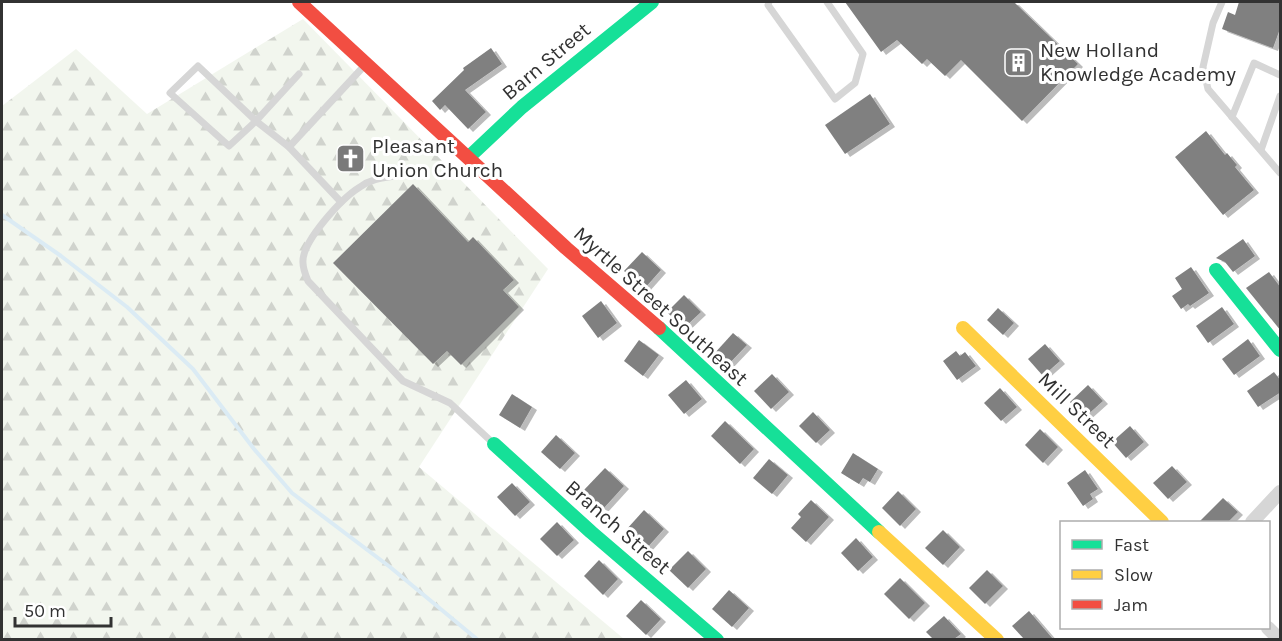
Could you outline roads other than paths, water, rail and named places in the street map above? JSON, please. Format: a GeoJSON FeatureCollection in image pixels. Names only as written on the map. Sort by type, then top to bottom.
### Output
{"type":"FeatureCollection","features":[{"type":"Feature","properties":{"kind":"street","name":"Myrtle Street Southeast"},"geometry":{"type":"LineString","coordinates":[[299,2],[566,248],[637,307],[751,415],[997,639]]}},
{"type":"Feature","properties":{"kind":"street","name":"Barn Street"},"geometry":{"type":"LineString","coordinates":[[469,157],[522,107],[652,2]]}},
{"type":"Feature","properties":{"kind":"street"},"geometry":{"type":"LineString","coordinates":[[1216,270],[1281,350]]}},
{"type":"Feature","properties":{"kind":"street","name":"Mill Street"},"geometry":{"type":"LineString","coordinates":[[963,328],[1161,521]]}},
{"type":"Feature","properties":{"kind":"street","name":"Branch Street"},"geometry":{"type":"LineString","coordinates":[[494,444],[591,532],[717,639]]}},
{"type":"Feature","properties":{"kind":"street"},"geometry":{"type":"LineString","coordinates":[[1253,521],[1281,492]]}},
{"type":"Feature","properties":{"kind":"lane"},"geometry":{"type":"LineString","coordinates":[[769,2],[768,5],[834,99],[855,83],[863,54],[827,2]]}},
{"type":"Feature","properties":{"kind":"lane"},"geometry":{"type":"LineString","coordinates":[[1222,2],[1213,23],[1203,67],[1208,89],[1281,173]]}},
{"type":"Feature","properties":{"kind":"lane"},"geometry":{"type":"LineString","coordinates":[[289,147],[366,63]]}},
{"type":"Feature","properties":{"kind":"lane"},"geometry":{"type":"LineString","coordinates":[[1232,117],[1254,63],[1281,75]]}},
{"type":"Feature","properties":{"kind":"lane"},"geometry":{"type":"LineString","coordinates":[[299,74],[256,121],[229,146],[170,93],[198,66],[256,121],[289,147],[340,202]]}},
{"type":"Feature","properties":{"kind":"lane"},"geometry":{"type":"LineString","coordinates":[[1261,150],[1281,96]]}},
{"type":"Feature","properties":{"kind":"lane"},"geometry":{"type":"LineString","coordinates":[[395,176],[377,178],[340,202],[306,249],[303,262],[308,281],[403,381],[450,404],[494,444]]}},
{"type":"Feature","properties":{"kind":"waterway"},"geometry":{"type":"LineString","coordinates":[[2,215],[61,256],[127,307],[193,369],[254,449],[292,493],[390,567],[478,640]]}},
{"type":"Feature","properties":{"kind":"place","name":"New Holland Knowledge Academy"},"geometry":{"type":"Point","coordinates":[1019,62]}},
{"type":"Feature","properties":{"kind":"place","name":"Pleasant Union Church"},"geometry":{"type":"Point","coordinates":[351,158]}}]}
